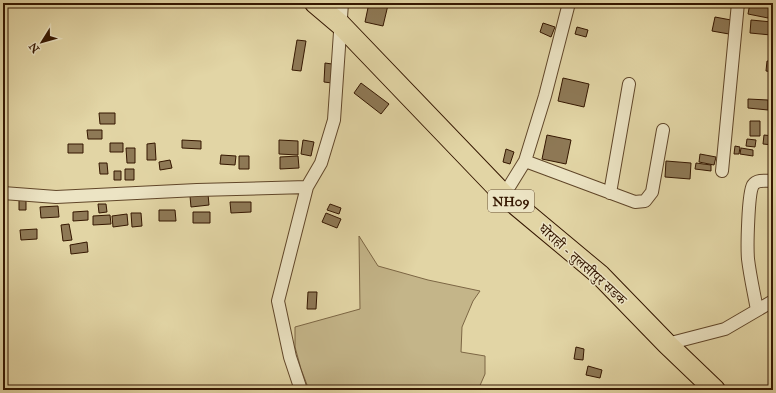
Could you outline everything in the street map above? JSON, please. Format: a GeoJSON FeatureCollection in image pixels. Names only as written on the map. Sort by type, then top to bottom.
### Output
{"type":"FeatureCollection","features":[{"type":"Feature","properties":{"kind":"main road","name":"घोराही - तुलसीपुर सडक"},"geometry":{"type":"LineString","coordinates":[[315,3],[341,25],[504,194],[600,275],[667,344],[715,390]]}},
{"type":"Feature","properties":{"kind":"street"},"geometry":{"type":"LineString","coordinates":[[301,390],[290,357],[278,301],[306,187],[321,164],[334,120],[342,3]]}},
{"type":"Feature","properties":{"kind":"street"},"geometry":{"type":"LineString","coordinates":[[504,194],[525,161],[545,96],[569,3]]}},
{"type":"Feature","properties":{"kind":"street"},"geometry":{"type":"LineString","coordinates":[[722,171],[738,3]]}},
{"type":"Feature","properties":{"kind":"street"},"geometry":{"type":"LineString","coordinates":[[610,193],[629,84]]}},
{"type":"Feature","properties":{"kind":"street"},"geometry":{"type":"LineString","coordinates":[[525,161],[635,202],[645,201],[652,192],[656,177],[663,130]]}},
{"type":"Feature","properties":{"kind":"street"},"geometry":{"type":"LineString","coordinates":[[758,310],[748,258],[750,200],[752,186],[756,182],[773,181]]}},
{"type":"Feature","properties":{"kind":"street"},"geometry":{"type":"LineString","coordinates":[[3,193],[56,197],[197,190],[306,187]]}},
{"type":"Feature","properties":{"kind":"street"},"geometry":{"type":"LineString","coordinates":[[667,344],[725,329],[773,301]]}},
{"type":"Feature","properties":{"kind":"shaded area"},"geometry":{"type":"Polygon","coordinates":[[[359,236],[378,266],[428,280],[480,291],[473,301],[462,327],[461,352],[485,356],[485,374],[478,390],[309,390],[295,347],[295,327],[360,309],[359,236]]]}},
{"type":"Feature","properties":{"kind":"building"},"geometry":{"type":"Polygon","coordinates":[[[369,3],[388,5],[383,26],[365,22],[369,3]]]}},
{"type":"Feature","properties":{"kind":"building"},"geometry":{"type":"Polygon","coordinates":[[[750,3],[771,5],[768,18],[748,14],[750,3]]]}},
{"type":"Feature","properties":{"kind":"building"},"geometry":{"type":"Polygon","coordinates":[[[715,17],[731,20],[729,34],[712,31],[715,17]]]}},
{"type":"Feature","properties":{"kind":"building"},"geometry":{"type":"Polygon","coordinates":[[[751,20],[772,22],[771,35],[750,33],[751,20]]]}},
{"type":"Feature","properties":{"kind":"building"},"geometry":{"type":"Polygon","coordinates":[[[543,23],[555,27],[551,37],[540,32],[543,23]]]}},
{"type":"Feature","properties":{"kind":"building"},"geometry":{"type":"Polygon","coordinates":[[[577,27],[588,30],[586,37],[575,34],[577,27]]]}},
{"type":"Feature","properties":{"kind":"building"},"geometry":{"type":"Polygon","coordinates":[[[297,40],[306,41],[301,71],[292,70],[297,40]]]}},
{"type":"Feature","properties":{"kind":"building"},"geometry":{"type":"Polygon","coordinates":[[[769,41],[773,41],[773,53],[769,53],[769,41]]]}},
{"type":"Feature","properties":{"kind":"building"},"geometry":{"type":"Polygon","coordinates":[[[767,61],[773,61],[773,72],[766,71],[767,61]]]}},
{"type":"Feature","properties":{"kind":"building"},"geometry":{"type":"Polygon","coordinates":[[[325,63],[332,64],[332,83],[324,82],[325,63]]]}},
{"type":"Feature","properties":{"kind":"building"},"geometry":{"type":"Polygon","coordinates":[[[563,78],[589,84],[584,107],[558,101],[563,78]]]}},
{"type":"Feature","properties":{"kind":"building"},"geometry":{"type":"Polygon","coordinates":[[[361,83],[389,104],[381,114],[354,93],[361,83]]]}},
{"type":"Feature","properties":{"kind":"building"},"geometry":{"type":"Polygon","coordinates":[[[748,99],[768,100],[768,110],[748,108],[748,99]]]}},
{"type":"Feature","properties":{"kind":"building"},"geometry":{"type":"Polygon","coordinates":[[[99,113],[115,113],[115,124],[100,124],[99,113]]]}},
{"type":"Feature","properties":{"kind":"building"},"geometry":{"type":"Polygon","coordinates":[[[750,121],[760,121],[760,136],[750,136],[750,121]]]}},
{"type":"Feature","properties":{"kind":"building"},"geometry":{"type":"Polygon","coordinates":[[[87,130],[102,130],[102,139],[88,139],[87,130]]]}},
{"type":"Feature","properties":{"kind":"building"},"geometry":{"type":"Polygon","coordinates":[[[547,135],[571,140],[566,164],[542,159],[547,135]]]}},
{"type":"Feature","properties":{"kind":"building"},"geometry":{"type":"Polygon","coordinates":[[[764,135],[773,136],[773,145],[763,144],[764,135]]]}},
{"type":"Feature","properties":{"kind":"building"},"geometry":{"type":"Polygon","coordinates":[[[747,139],[756,140],[755,147],[746,146],[747,139]]]}},
{"type":"Feature","properties":{"kind":"building"},"geometry":{"type":"Polygon","coordinates":[[[182,140],[201,141],[201,149],[182,148],[182,140]]]}},
{"type":"Feature","properties":{"kind":"building"},"geometry":{"type":"Polygon","coordinates":[[[279,140],[298,141],[298,155],[279,154],[279,140]]]}},
{"type":"Feature","properties":{"kind":"building"},"geometry":{"type":"Polygon","coordinates":[[[303,140],[314,142],[311,156],[301,154],[303,140]]]}},
{"type":"Feature","properties":{"kind":"building"},"geometry":{"type":"Polygon","coordinates":[[[110,143],[123,143],[123,152],[110,152],[110,143]]]}},
{"type":"Feature","properties":{"kind":"building"},"geometry":{"type":"Polygon","coordinates":[[[155,143],[156,160],[147,160],[147,144],[155,143]]]}},
{"type":"Feature","properties":{"kind":"building"},"geometry":{"type":"Polygon","coordinates":[[[68,144],[83,144],[83,153],[68,153],[68,144]]]}},
{"type":"Feature","properties":{"kind":"building"},"geometry":{"type":"Polygon","coordinates":[[[735,146],[740,147],[739,154],[734,154],[735,146]]]}},
{"type":"Feature","properties":{"kind":"building"},"geometry":{"type":"Polygon","coordinates":[[[126,148],[135,148],[135,163],[127,163],[126,148]]]}},
{"type":"Feature","properties":{"kind":"building"},"geometry":{"type":"Polygon","coordinates":[[[741,148],[753,150],[753,156],[740,154],[741,148]]]}},
{"type":"Feature","properties":{"kind":"building"},"geometry":{"type":"Polygon","coordinates":[[[506,149],[514,152],[510,164],[503,162],[506,149]]]}},
{"type":"Feature","properties":{"kind":"building"},"geometry":{"type":"Polygon","coordinates":[[[700,154],[716,157],[714,165],[699,162],[700,154]]]}},
{"type":"Feature","properties":{"kind":"building"},"geometry":{"type":"Polygon","coordinates":[[[221,155],[236,156],[235,165],[220,164],[221,155]]]}},
{"type":"Feature","properties":{"kind":"building"},"geometry":{"type":"Polygon","coordinates":[[[239,156],[249,156],[249,169],[239,169],[239,156]]]}},
{"type":"Feature","properties":{"kind":"building"},"geometry":{"type":"Polygon","coordinates":[[[298,156],[299,168],[280,169],[280,157],[298,156]]]}},
{"type":"Feature","properties":{"kind":"building"},"geometry":{"type":"Polygon","coordinates":[[[170,160],[172,168],[160,170],[159,162],[170,160]]]}},
{"type":"Feature","properties":{"kind":"building"},"geometry":{"type":"Polygon","coordinates":[[[666,161],[691,163],[690,179],[665,177],[666,161]]]}},
{"type":"Feature","properties":{"kind":"building"},"geometry":{"type":"Polygon","coordinates":[[[99,163],[107,163],[108,174],[100,174],[99,163]]]}},
{"type":"Feature","properties":{"kind":"building"},"geometry":{"type":"Polygon","coordinates":[[[696,163],[711,165],[711,171],[695,169],[696,163]]]}},
{"type":"Feature","properties":{"kind":"building"},"geometry":{"type":"Polygon","coordinates":[[[125,169],[134,169],[134,180],[125,180],[125,169]]]}},
{"type":"Feature","properties":{"kind":"building"},"geometry":{"type":"Polygon","coordinates":[[[114,171],[121,171],[121,180],[114,180],[114,171]]]}},
{"type":"Feature","properties":{"kind":"building"},"geometry":{"type":"Polygon","coordinates":[[[208,194],[209,205],[191,207],[190,196],[208,194]]]}},
{"type":"Feature","properties":{"kind":"building"},"geometry":{"type":"Polygon","coordinates":[[[19,199],[26,199],[26,210],[19,210],[19,199]]]}},
{"type":"Feature","properties":{"kind":"building"},"geometry":{"type":"Polygon","coordinates":[[[230,202],[251,202],[251,212],[231,213],[230,202]]]}},
{"type":"Feature","properties":{"kind":"building"},"geometry":{"type":"Polygon","coordinates":[[[98,204],[106,204],[107,212],[99,213],[98,204]]]}},
{"type":"Feature","properties":{"kind":"building"},"geometry":{"type":"Polygon","coordinates":[[[330,204],[341,208],[339,214],[327,210],[330,204]]]}},
{"type":"Feature","properties":{"kind":"building"},"geometry":{"type":"Polygon","coordinates":[[[58,206],[59,217],[41,218],[40,207],[58,206]]]}},
{"type":"Feature","properties":{"kind":"building"},"geometry":{"type":"Polygon","coordinates":[[[159,210],[175,210],[176,221],[159,221],[159,210]]]}},
{"type":"Feature","properties":{"kind":"building"},"geometry":{"type":"Polygon","coordinates":[[[88,211],[88,220],[73,221],[73,212],[88,211]]]}},
{"type":"Feature","properties":{"kind":"building"},"geometry":{"type":"Polygon","coordinates":[[[193,212],[210,212],[210,223],[193,223],[193,212]]]}},
{"type":"Feature","properties":{"kind":"building"},"geometry":{"type":"Polygon","coordinates":[[[131,213],[141,213],[142,226],[132,227],[131,213]]]}},
{"type":"Feature","properties":{"kind":"building"},"geometry":{"type":"Polygon","coordinates":[[[326,213],[341,219],[337,228],[322,222],[326,213]]]}},
{"type":"Feature","properties":{"kind":"building"},"geometry":{"type":"Polygon","coordinates":[[[127,214],[128,225],[113,227],[112,216],[127,214]]]}},
{"type":"Feature","properties":{"kind":"building"},"geometry":{"type":"Polygon","coordinates":[[[110,215],[111,224],[93,225],[93,216],[110,215]]]}},
{"type":"Feature","properties":{"kind":"building"},"geometry":{"type":"Polygon","coordinates":[[[69,224],[72,240],[63,241],[61,225],[69,224]]]}},
{"type":"Feature","properties":{"kind":"building"},"geometry":{"type":"Polygon","coordinates":[[[37,229],[37,239],[21,240],[20,230],[37,229]]]}},
{"type":"Feature","properties":{"kind":"building"},"geometry":{"type":"Polygon","coordinates":[[[87,242],[88,252],[71,254],[70,245],[87,242]]]}},
{"type":"Feature","properties":{"kind":"building"},"geometry":{"type":"Polygon","coordinates":[[[308,292],[317,292],[316,309],[307,309],[308,292]]]}},
{"type":"Feature","properties":{"kind":"building"},"geometry":{"type":"Polygon","coordinates":[[[576,347],[584,349],[583,360],[574,359],[576,347]]]}},
{"type":"Feature","properties":{"kind":"building"},"geometry":{"type":"Polygon","coordinates":[[[588,366],[602,370],[600,378],[586,375],[588,366]]]}}]}
